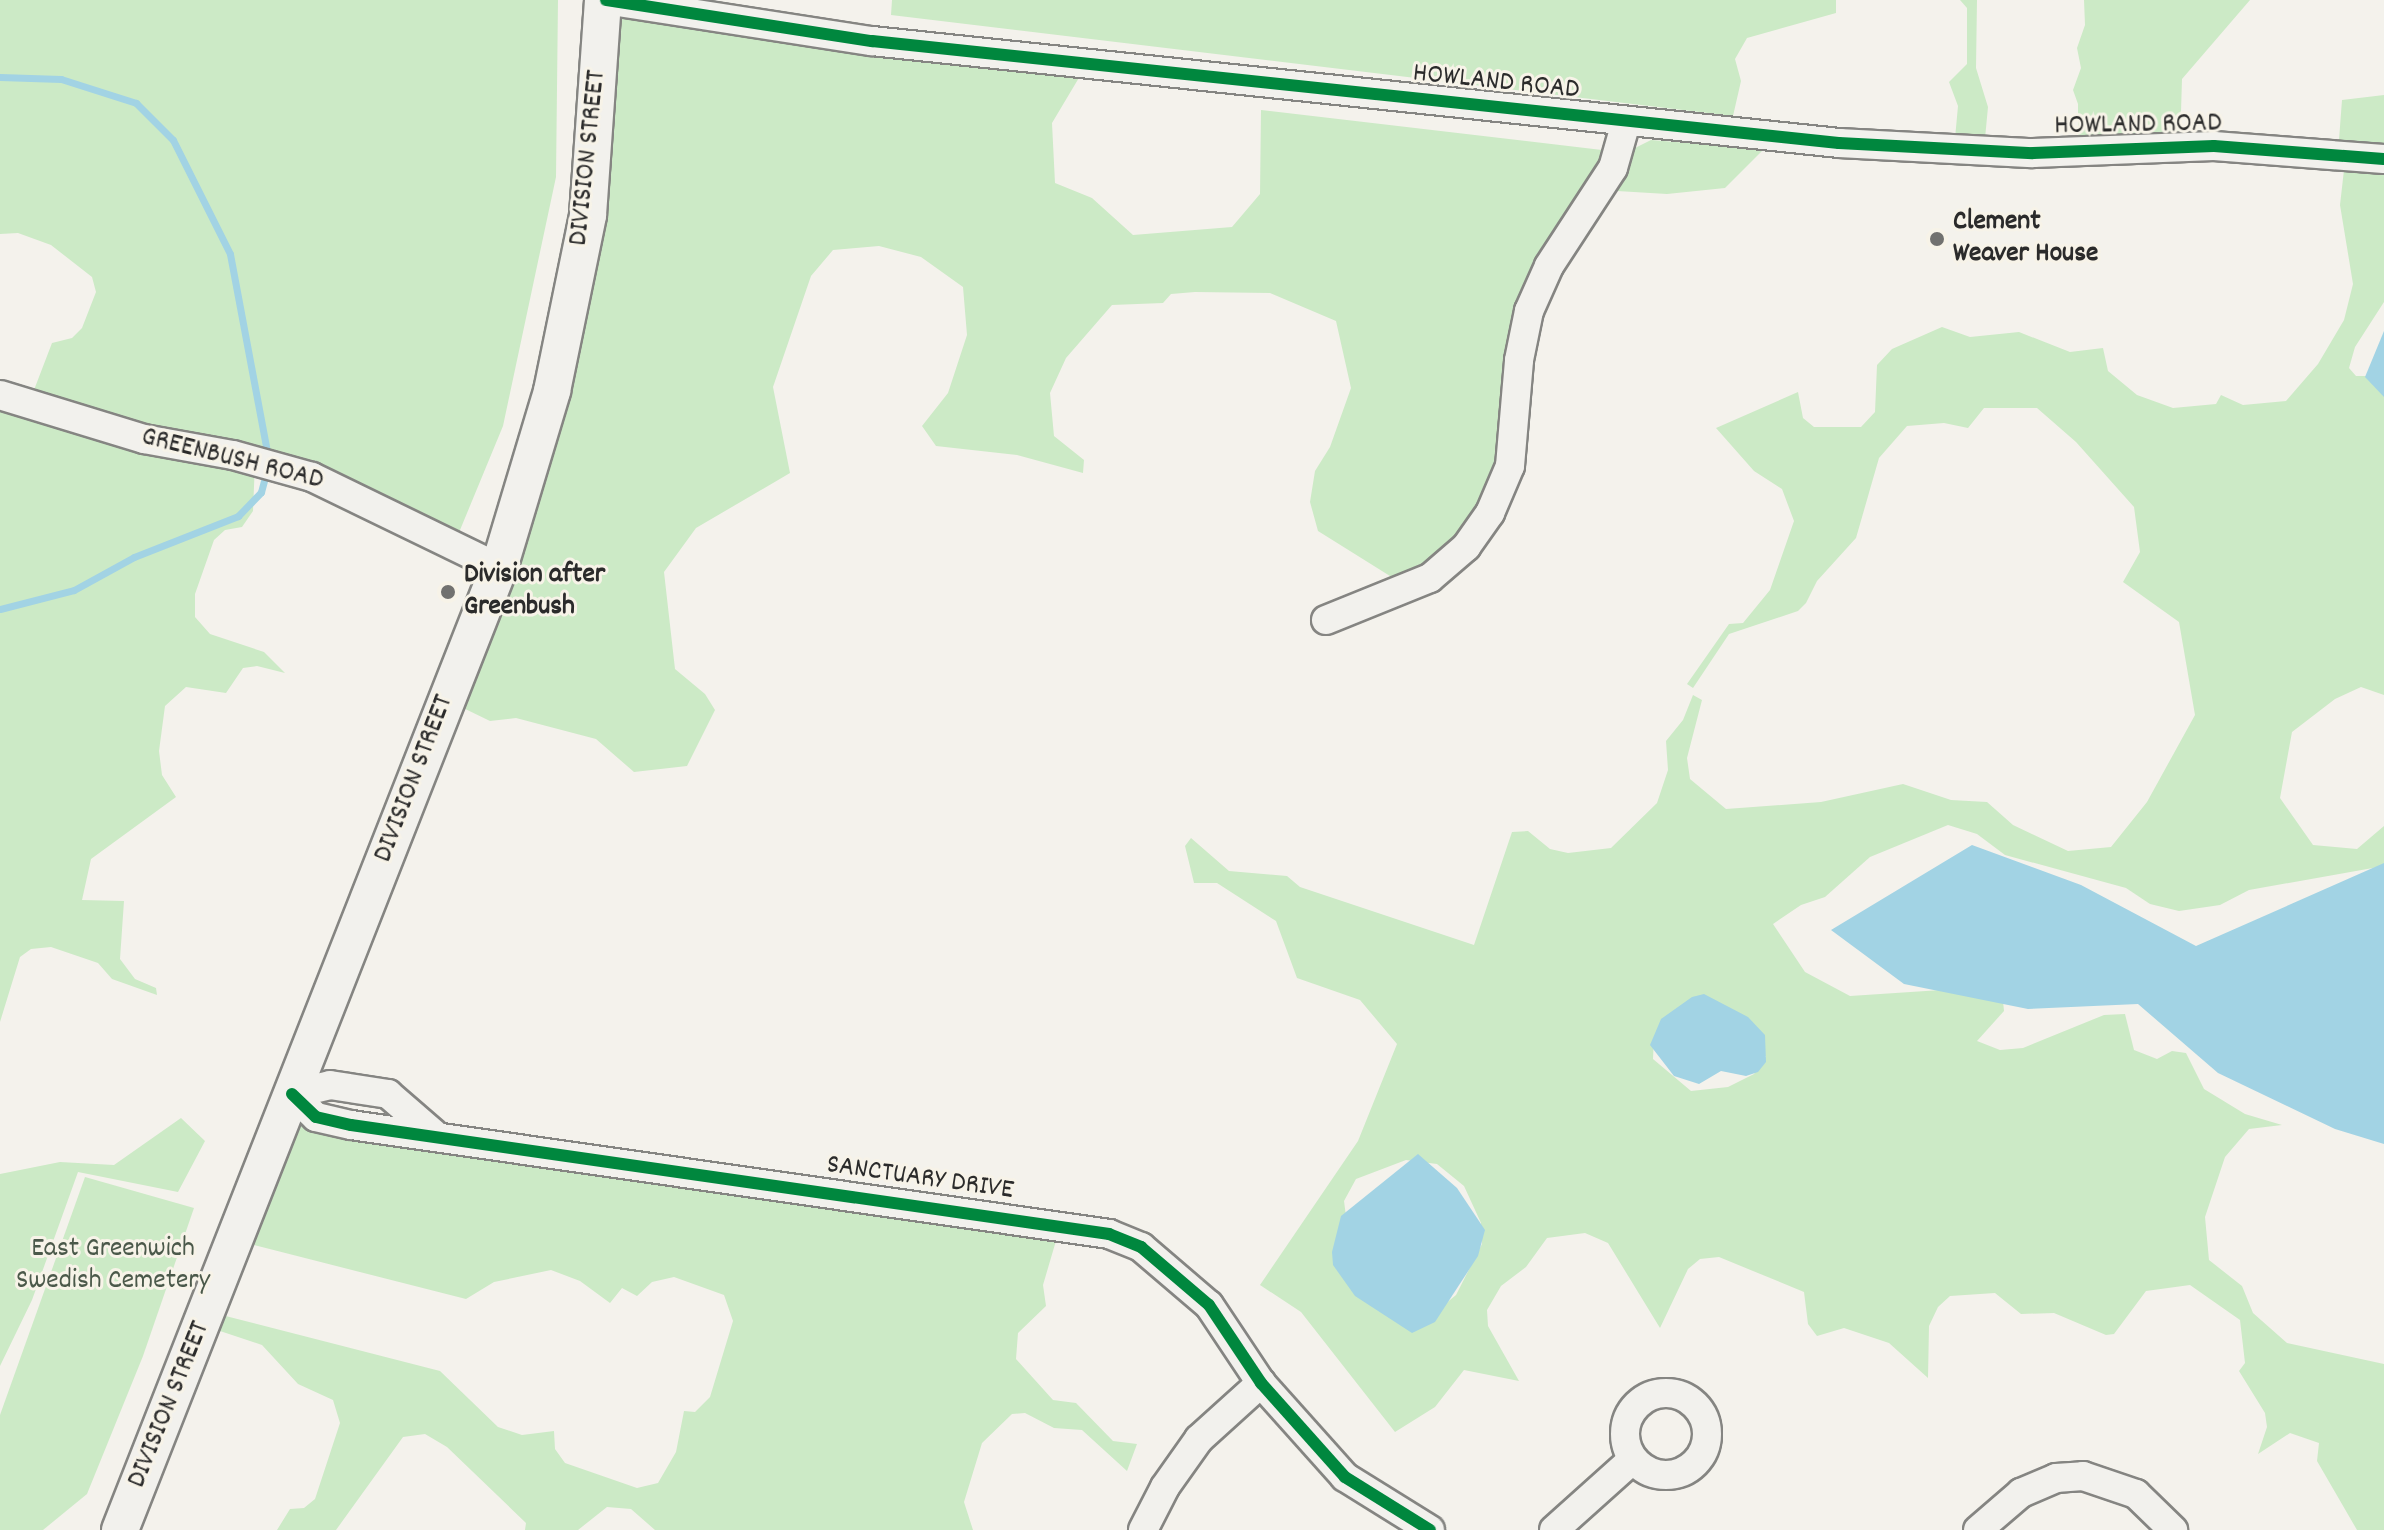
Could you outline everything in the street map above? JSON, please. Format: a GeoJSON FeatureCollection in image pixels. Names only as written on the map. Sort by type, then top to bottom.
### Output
{"type":"FeatureCollection","features":[{"type":"Feature","properties":{"kind":"main road","name":"DIVISION STREET"},"geometry":{"type":"LineString","coordinates":[[120,1530],[499,568],[552,391],[588,215],[604,0]]}},
{"type":"Feature","properties":{"kind":"street","name":"HOWLAND ROAD"},"geometry":{"type":"LineString","coordinates":[[604,0],[872,41],[1626,122],[1961,151],[2214,146],[2384,159]]}},
{"type":"Feature","properties":{"kind":"street"},"geometry":{"type":"LineString","coordinates":[[1326,620],[1430,578],[1466,547],[1490,513],[1511,458],[1519,360],[1529,311],[1549,266],[1613,168],[1626,122]]}},
{"type":"Feature","properties":{"kind":"street","name":"GREENBUSH ROAD"},"geometry":{"type":"LineString","coordinates":[[0,395],[144,439],[233,455],[346,489],[499,568]]}},
{"type":"Feature","properties":{"kind":"street","name":"SANCTUARY DRIVE"},"geometry":{"type":"LineString","coordinates":[[292,1094],[316,1117],[1109,1234],[1152,1255],[1209,1305],[1261,1383],[1345,1477],[1430,1530]]}},
{"type":"Feature","properties":{"kind":"street"},"geometry":{"type":"LineString","coordinates":[[1143,1530],[1165,1487],[1199,1439],[1261,1383]]}},
{"type":"Feature","properties":{"kind":"street"},"geometry":{"type":"LineString","coordinates":[[1554,1530],[1633,1459]]}},
{"type":"Feature","properties":{"kind":"street"},"geometry":{"type":"LineString","coordinates":[[1978,1530],[2021,1493],[2056,1478],[2083,1476],[2136,1494],[2173,1530]]}},
{"type":"Feature","properties":{"kind":"green space"},"geometry":{"type":"Polygon","coordinates":[[[0,0],[558,0],[556,177],[503,426],[453,547],[255,462],[253,511],[242,527],[225,530],[214,540],[195,594],[195,617],[210,634],[264,652],[285,673],[257,666],[243,668],[226,693],[186,687],[165,706],[159,751],[162,775],[176,797],[91,859],[82,900],[124,901],[120,959],[135,979],[156,988],[157,995],[112,979],[98,963],[51,947],[31,949],[20,957],[0,1022],[0,395],[29,403],[52,343],[72,338],[82,328],[96,292],[92,277],[51,245],[18,233],[0,234],[0,0]]]}},
{"type":"Feature","properties":{"kind":"green space"},"geometry":{"type":"Polygon","coordinates":[[[892,0],[1836,0],[1836,13],[1747,38],[1735,59],[1741,81],[1733,116],[891,15],[892,0]]]}},
{"type":"Feature","properties":{"kind":"green space"},"geometry":{"type":"Polygon","coordinates":[[[1960,0],[1977,0],[1976,68],[1988,107],[1984,149],[1954,149],[1958,106],[1949,82],[1967,64],[1967,8],[1960,0]]]}},
{"type":"Feature","properties":{"kind":"green space"},"geometry":{"type":"Polygon","coordinates":[[[2084,0],[2250,0],[2182,79],[2180,145],[2078,147],[2078,104],[2073,90],[2081,68],[2077,48],[2085,25],[2084,0]]]}},
{"type":"Feature","properties":{"kind":"green space"},"geometry":{"type":"Polygon","coordinates":[[[599,13],[1086,66],[1052,123],[1055,183],[1092,198],[1133,235],[1232,227],[1260,194],[1261,110],[1602,150],[1600,184],[1559,235],[1505,443],[1475,524],[1414,575],[1390,576],[1318,531],[1310,502],[1315,471],[1330,447],[1351,388],[1336,321],[1270,293],[1195,292],[1171,294],[1163,303],[1112,305],[1066,358],[1050,393],[1054,436],[1084,460],[1083,473],[1017,455],[936,446],[922,426],[948,393],[967,335],[963,287],[921,257],[879,246],[833,250],[811,276],[773,387],[790,473],[696,528],[664,572],[675,669],[705,694],[715,710],[687,766],[634,772],[596,739],[516,718],[490,721],[457,705],[606,200],[614,107],[599,13]]]}},
{"type":"Feature","properties":{"kind":"green space"},"geometry":{"type":"Polygon","coordinates":[[[2384,95],[2384,302],[2355,347],[2349,368],[2356,376],[2384,376],[2384,695],[2361,687],[2335,699],[2292,732],[2280,798],[2313,845],[2357,849],[2384,826],[2384,866],[2249,890],[2220,905],[2179,911],[2150,904],[2126,888],[2005,855],[1977,834],[1948,825],[1870,857],[1825,897],[1801,905],[1773,924],[1805,972],[1850,996],[1956,989],[2003,1001],[2004,1011],[1977,1041],[2000,1050],[2023,1048],[2104,1015],[2125,1014],[2134,1050],[2157,1059],[2172,1051],[2186,1053],[2204,1089],[2245,1114],[2282,1125],[2249,1129],[2225,1157],[2205,1217],[2209,1260],[2242,1286],[2253,1313],[2287,1343],[2384,1364],[2384,1530],[2357,1530],[2317,1461],[2319,1443],[2290,1433],[2258,1454],[2267,1427],[2265,1413],[2239,1371],[2245,1363],[2240,1320],[2190,1285],[2146,1291],[2114,1334],[2106,1335],[2054,1313],[2021,1314],[1995,1293],[1950,1296],[1938,1307],[1929,1326],[1928,1378],[1889,1343],[1844,1328],[1817,1336],[1808,1324],[1804,1292],[1719,1257],[1700,1259],[1688,1269],[1660,1328],[1608,1243],[1585,1233],[1547,1238],[1526,1267],[1501,1286],[1487,1310],[1488,1326],[1519,1381],[1464,1370],[1435,1407],[1395,1432],[1301,1312],[1260,1285],[1358,1141],[1397,1044],[1360,1000],[1297,978],[1276,921],[1217,883],[1194,883],[1185,846],[1191,838],[1229,871],[1287,876],[1300,887],[1474,945],[1512,832],[1528,831],[1550,849],[1568,853],[1611,848],[1657,803],[1668,770],[1666,741],[1683,720],[1693,695],[1702,700],[1687,758],[1690,779],[1726,809],[1821,802],[1903,784],[1951,800],[1987,802],[2013,825],[2068,851],[2111,847],[2147,802],[2195,715],[2179,622],[2123,582],[2140,552],[2134,507],[2076,442],[2037,408],[1984,408],[1968,428],[1944,423],[1907,426],[1879,458],[1856,538],[1817,581],[1806,603],[1798,611],[1729,634],[1693,688],[1687,684],[1729,624],[1743,623],[1770,590],[1794,521],[1782,489],[1754,471],[1716,428],[1798,392],[1803,418],[1814,427],[1861,427],[1875,412],[1877,365],[1892,349],[1942,327],[1970,337],[2019,332],[2070,352],[2103,348],[2108,371],[2137,395],[2173,408],[2216,404],[2221,395],[2243,405],[2286,401],[2318,364],[2344,320],[2353,284],[2340,205],[2345,161],[2338,153],[2342,100],[2384,95]],[[1654,1037],[1653,1059],[1691,1091],[1728,1087],[1754,1074],[1766,1056],[1654,1037]],[[1406,1160],[1356,1179],[1344,1201],[1353,1269],[1439,1309],[1456,1295],[1482,1244],[1481,1223],[1464,1186],[1437,1164],[1406,1160]]]}},
{"type":"Feature","properties":{"kind":"green space"},"geometry":{"type":"Polygon","coordinates":[[[1651,140],[1765,148],[1725,188],[1667,194],[1617,191],[1629,151],[1651,140]]]}},
{"type":"Feature","properties":{"kind":"green space"},"geometry":{"type":"Polygon","coordinates":[[[280,1116],[1058,1234],[1043,1285],[1046,1306],[1018,1333],[1016,1359],[1053,1400],[1076,1403],[1113,1441],[1137,1444],[1127,1471],[1082,1430],[1054,1428],[1025,1413],[1012,1414],[982,1443],[964,1502],[973,1530],[655,1530],[631,1509],[607,1507],[578,1530],[525,1530],[526,1523],[447,1447],[425,1434],[403,1437],[336,1530],[277,1530],[290,1509],[304,1508],[315,1499],[340,1423],[333,1400],[298,1384],[262,1345],[202,1325],[206,1311],[440,1371],[498,1427],[522,1435],[554,1431],[555,1449],[565,1463],[637,1488],[658,1483],[676,1452],[684,1411],[695,1412],[710,1397],[733,1321],[724,1295],[674,1277],[652,1282],[637,1296],[622,1288],[610,1303],[580,1281],[551,1270],[494,1282],[466,1299],[234,1240],[280,1116]]]}},
{"type":"Feature","properties":{"kind":"green space"},"geometry":{"type":"Polygon","coordinates":[[[181,1118],[205,1141],[178,1192],[78,1172],[32,1300],[0,1366],[0,1174],[60,1162],[114,1165],[181,1118]]]}},
{"type":"Feature","properties":{"kind":"green space","name":"East Greenwich Swedish Cemetery"},"geometry":{"type":"Polygon","coordinates":[[[85,1177],[194,1208],[143,1356],[87,1494],[43,1530],[0,1530],[0,1415],[85,1177]]]}},
{"type":"Feature","properties":{"kind":"water"},"geometry":{"type":"Polygon","coordinates":[[[2384,331],[2384,397],[2365,377],[2384,331]]]}},
{"type":"Feature","properties":{"kind":"water"},"geometry":{"type":"Polygon","coordinates":[[[1972,845],[2081,885],[2196,946],[2384,863],[2384,1144],[2335,1129],[2218,1073],[2138,1004],[2028,1009],[1904,984],[1831,930],[1972,845]]]}},
{"type":"Feature","properties":{"kind":"water"},"geometry":{"type":"Polygon","coordinates":[[[1704,994],[1748,1017],[1765,1035],[1766,1062],[1758,1072],[1746,1076],[1721,1071],[1699,1084],[1674,1076],[1650,1045],[1661,1019],[1692,997],[1704,994]]]}},
{"type":"Feature","properties":{"kind":"water"},"geometry":{"type":"Polygon","coordinates":[[[1418,1154],[1457,1188],[1485,1230],[1478,1256],[1435,1322],[1412,1333],[1355,1296],[1333,1265],[1332,1252],[1341,1216],[1418,1154]]]}},
{"type":"Feature","properties":{"kind":"waterway"},"geometry":{"type":"LineString","coordinates":[[0,77],[61,79],[136,103],[173,140],[230,254],[268,457]]}},
{"type":"Feature","properties":{"kind":"waterway"},"geometry":{"type":"LineString","coordinates":[[0,609],[74,590],[134,557],[238,516],[261,492],[267,469]]}},
{"type":"Feature","properties":{"kind":"cycle path"},"geometry":{"type":"LineString","coordinates":[[606,0],[872,41],[1839,143],[2033,153],[2214,146],[2384,159]]}},
{"type":"Feature","properties":{"kind":"cycle path"},"geometry":{"type":"LineString","coordinates":[[292,1094],[316,1117],[351,1125],[1109,1234],[1141,1247],[1209,1305],[1261,1383],[1345,1477],[1430,1530]]}},
{"type":"Feature","properties":{"kind":"place","name":"Clement Weaver House"},"geometry":{"type":"Point","coordinates":[1937,239]}},
{"type":"Feature","properties":{"kind":"place","name":"Division after Greenbush"},"geometry":{"type":"Point","coordinates":[448,592]}}]}
